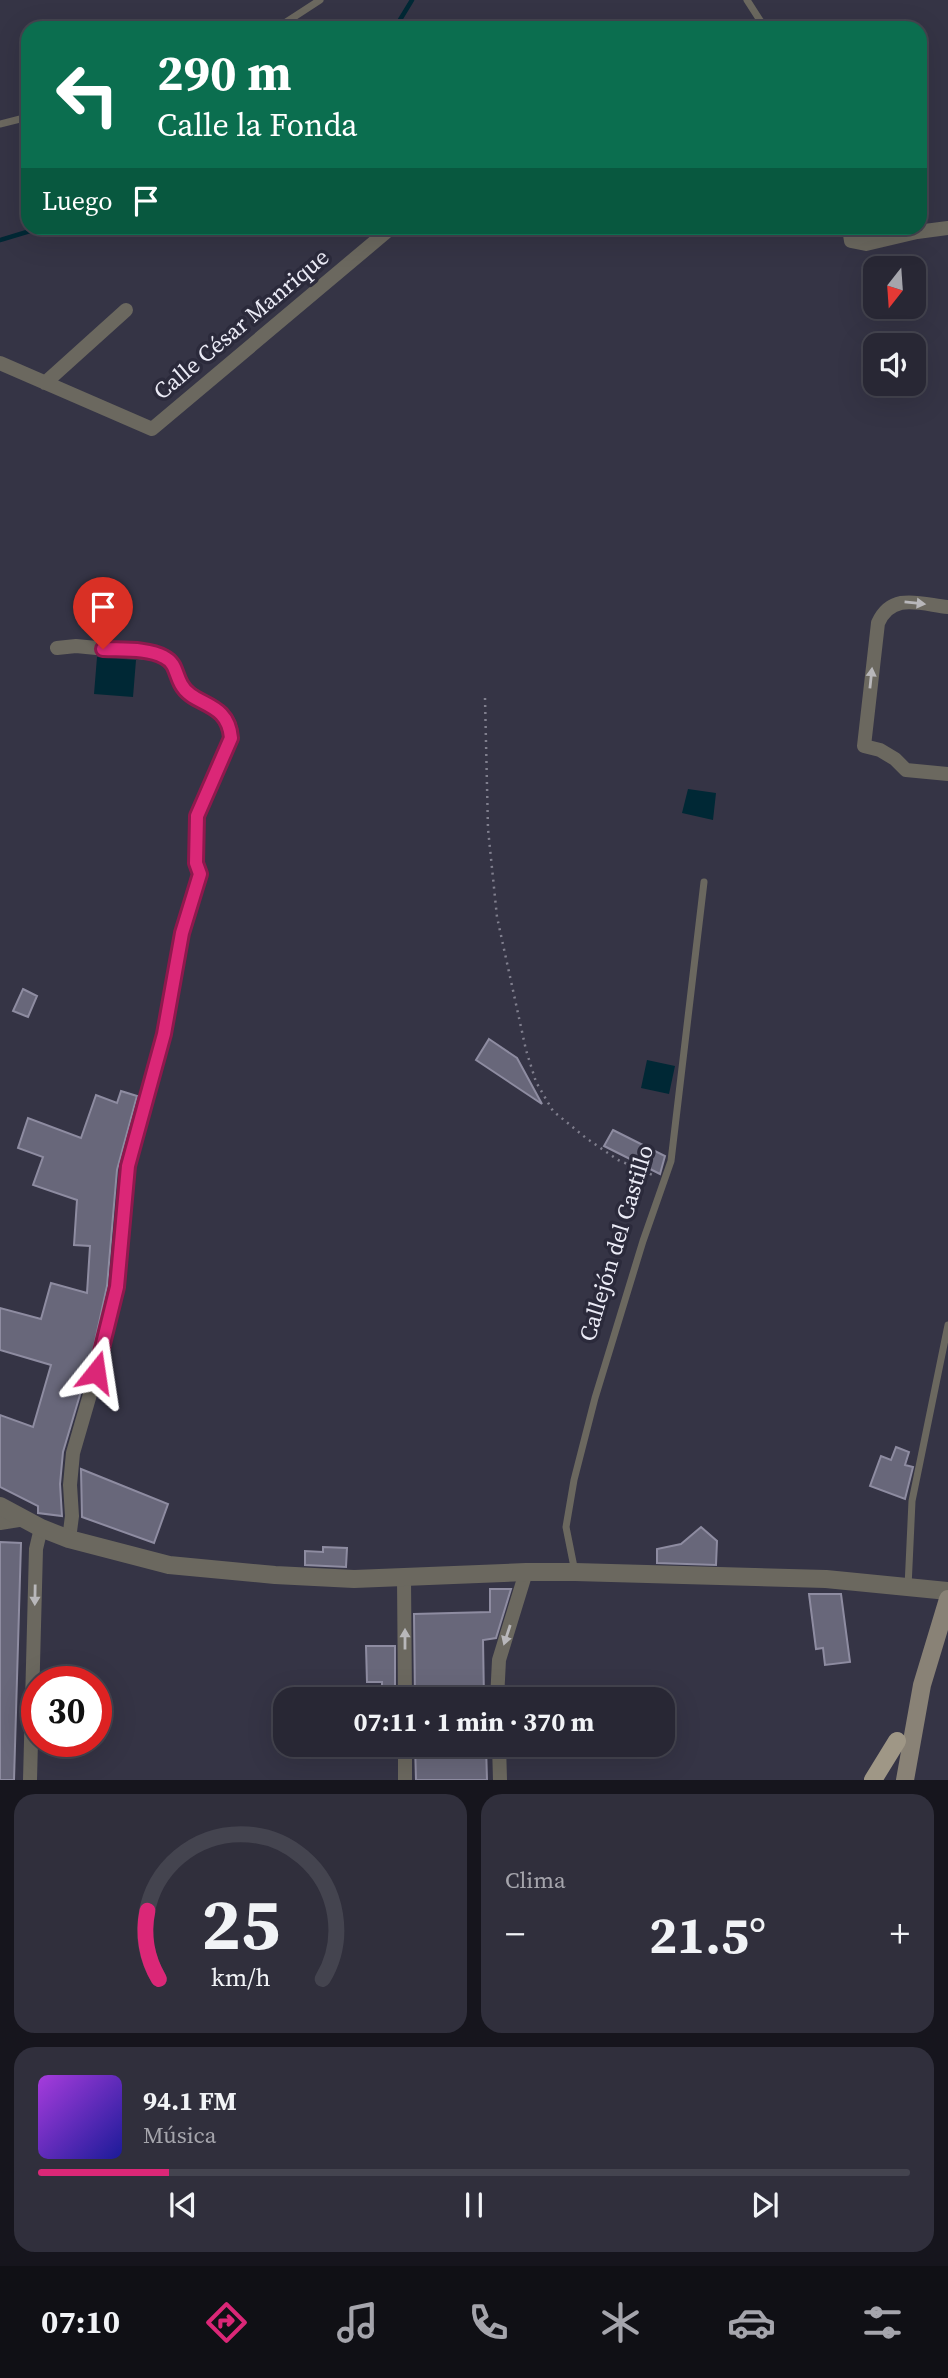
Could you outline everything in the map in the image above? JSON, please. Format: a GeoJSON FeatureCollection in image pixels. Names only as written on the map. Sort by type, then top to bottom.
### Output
{"type":"FeatureCollection","features":[{"type":"Feature","properties":{"kind":"main road"},"geometry":{"type":"LineString","coordinates":[[905,1780],[922,1685],[948,1599]]}},
{"type":"Feature","properties":{"kind":"main road"},"geometry":{"type":"LineString","coordinates":[[885,1780],[897,1741],[922,1685]]}},
{"type":"Feature","properties":{"kind":"main road"},"geometry":{"type":"LineString","coordinates":[[873,1780],[897,1741]]}},
{"type":"Feature","properties":{"kind":"street"},"geometry":{"type":"LineString","coordinates":[[927,231],[948,228]]}},
{"type":"Feature","properties":{"kind":"street","name":"Calle César Manrique"},"geometry":{"type":"LineString","coordinates":[[45,383],[152,429],[383,235]]}},
{"type":"Feature","properties":{"kind":"street"},"geometry":{"type":"LineString","coordinates":[[850,235],[851,240],[866,244],[904,235]]}},
{"type":"Feature","properties":{"kind":"street"},"geometry":{"type":"LineString","coordinates":[[0,363],[45,383],[127,310]]}},
{"type":"Feature","properties":{"kind":"street"},"geometry":{"type":"LineString","coordinates":[[948,607],[900,602],[884,610],[878,623],[864,746],[880,750],[906,770],[948,774]]}},
{"type":"Feature","properties":{"kind":"street"},"geometry":{"type":"LineString","coordinates":[[57,648],[90,647],[158,654],[168,658],[174,665],[181,685],[225,717],[230,724],[231,738],[197,816],[196,863],[200,874],[182,933],[164,1034],[128,1166],[117,1287],[102,1353],[73,1452],[69,1538]]}},
{"type":"Feature","properties":{"kind":"street"},"geometry":{"type":"LineString","coordinates":[[0,1506],[41,1528],[69,1538],[169,1565],[354,1579],[575,1572],[826,1579],[948,1591]]}},
{"type":"Feature","properties":{"kind":"street"},"geometry":{"type":"LineString","coordinates":[[0,1523],[24,1519]]}},
{"type":"Feature","properties":{"kind":"street"},"geometry":{"type":"LineString","coordinates":[[30,1780],[36,1549],[41,1528]]}},
{"type":"Feature","properties":{"kind":"street"},"geometry":{"type":"LineString","coordinates":[[498,1687],[499,1660],[526,1572]]}},
{"type":"Feature","properties":{"kind":"street"},"geometry":{"type":"LineString","coordinates":[[404,1579],[405,1687]]}},
{"type":"Feature","properties":{"kind":"street"},"geometry":{"type":"LineString","coordinates":[[405,1757],[405,1780]]}},
{"type":"Feature","properties":{"kind":"street"},"geometry":{"type":"LineString","coordinates":[[499,1757],[500,1780]]}},
{"type":"Feature","properties":{"kind":"lane"},"geometry":{"type":"LineString","coordinates":[[288,21],[320,0]]}},
{"type":"Feature","properties":{"kind":"lane"},"geometry":{"type":"LineString","coordinates":[[747,0],[760,21]]}},
{"type":"Feature","properties":{"kind":"lane"},"geometry":{"type":"LineString","coordinates":[[0,124],[21,119]]}},
{"type":"Feature","properties":{"kind":"lane","name":"Callejón del Castillo"},"geometry":{"type":"LineString","coordinates":[[575,1572],[566,1527],[574,1480],[594,1398],[671,1161],[704,882]]}},
{"type":"Feature","properties":{"kind":"lane"},"geometry":{"type":"LineString","coordinates":[[908,1587],[912,1502],[948,1325]]}},
{"type":"Feature","properties":{"kind":"path"},"geometry":{"type":"LineString","coordinates":[[485,698],[488,829],[497,917],[536,1082],[553,1111],[586,1138],[618,1160],[664,1181]]}},
{"type":"Feature","properties":{"kind":"water"},"geometry":{"type":"Polygon","coordinates":[[[97,657],[136,660],[133,697],[94,694],[97,657]]]}},
{"type":"Feature","properties":{"kind":"water"},"geometry":{"type":"Polygon","coordinates":[[[688,789],[716,793],[713,820],[682,813],[688,789]]]}},
{"type":"Feature","properties":{"kind":"water"},"geometry":{"type":"Polygon","coordinates":[[[647,1060],[675,1066],[669,1094],[641,1088],[647,1060]]]}},
{"type":"Feature","properties":{"kind":"building"},"geometry":{"type":"Polygon","coordinates":[[[23,989],[37,996],[28,1017],[13,1011],[23,989]]]}},
{"type":"Feature","properties":{"kind":"building"},"geometry":{"type":"Polygon","coordinates":[[[489,1039],[517,1058],[542,1104],[476,1060],[489,1039]]]}},
{"type":"Feature","properties":{"kind":"building"},"geometry":{"type":"Polygon","coordinates":[[[121,1091],[137,1096],[117,1170],[107,1286],[93,1351],[63,1452],[60,1484],[62,1516],[38,1513],[38,1506],[0,1487],[0,1415],[33,1427],[51,1365],[0,1350],[0,1308],[41,1319],[51,1283],[87,1293],[90,1246],[74,1245],[77,1200],[33,1185],[43,1157],[18,1148],[28,1118],[81,1138],[96,1095],[117,1103],[121,1091]]]}},
{"type":"Feature","properties":{"kind":"building"},"geometry":{"type":"Polygon","coordinates":[[[613,1130],[665,1156],[660,1174],[604,1146],[613,1130]]]}},
{"type":"Feature","properties":{"kind":"building"},"geometry":{"type":"Polygon","coordinates":[[[896,1447],[909,1452],[905,1465],[913,1467],[905,1499],[870,1486],[881,1456],[891,1460],[896,1447]]]}},
{"type":"Feature","properties":{"kind":"building"},"geometry":{"type":"Polygon","coordinates":[[[81,1469],[168,1504],[154,1543],[82,1517],[81,1469]]]}},
{"type":"Feature","properties":{"kind":"building"},"geometry":{"type":"Polygon","coordinates":[[[701,1527],[717,1541],[716,1565],[657,1563],[657,1549],[681,1544],[701,1527]]]}},
{"type":"Feature","properties":{"kind":"building"},"geometry":{"type":"Polygon","coordinates":[[[0,1542],[21,1543],[14,1780],[0,1780],[0,1542]]]}},
{"type":"Feature","properties":{"kind":"building"},"geometry":{"type":"Polygon","coordinates":[[[323,1547],[347,1548],[346,1567],[305,1565],[305,1551],[323,1552],[323,1547]]]}},
{"type":"Feature","properties":{"kind":"building"},"geometry":{"type":"Polygon","coordinates":[[[490,1589],[511,1589],[496,1638],[483,1640],[484,1687],[415,1687],[414,1614],[490,1612],[490,1589]]]}},
{"type":"Feature","properties":{"kind":"building"},"geometry":{"type":"Polygon","coordinates":[[[809,1594],[841,1594],[850,1662],[825,1665],[823,1648],[816,1649],[809,1594]]]}},
{"type":"Feature","properties":{"kind":"building"},"geometry":{"type":"Polygon","coordinates":[[[366,1646],[395,1646],[395,1687],[382,1687],[382,1682],[367,1682],[366,1646]]]}},
{"type":"Feature","properties":{"kind":"building"},"geometry":{"type":"Polygon","coordinates":[[[415,1757],[486,1757],[487,1780],[416,1780],[415,1757]]]}},
{"type":"Feature","properties":{"kind":"waterway"},"geometry":{"type":"LineString","coordinates":[[399,21],[412,0]]}},
{"type":"Feature","properties":{"kind":"waterway"},"geometry":{"type":"LineString","coordinates":[[0,240],[21,234]]}},
{"type":"Feature","properties":{"kind":"route"},"geometry":{"type":"LineString","coordinates":[[96,1372],[117,1287],[128,1166],[164,1034],[182,933],[200,874],[196,863],[197,816],[231,738],[230,724],[225,717],[181,685],[174,665],[168,658],[158,654],[103,649]]}}]}
